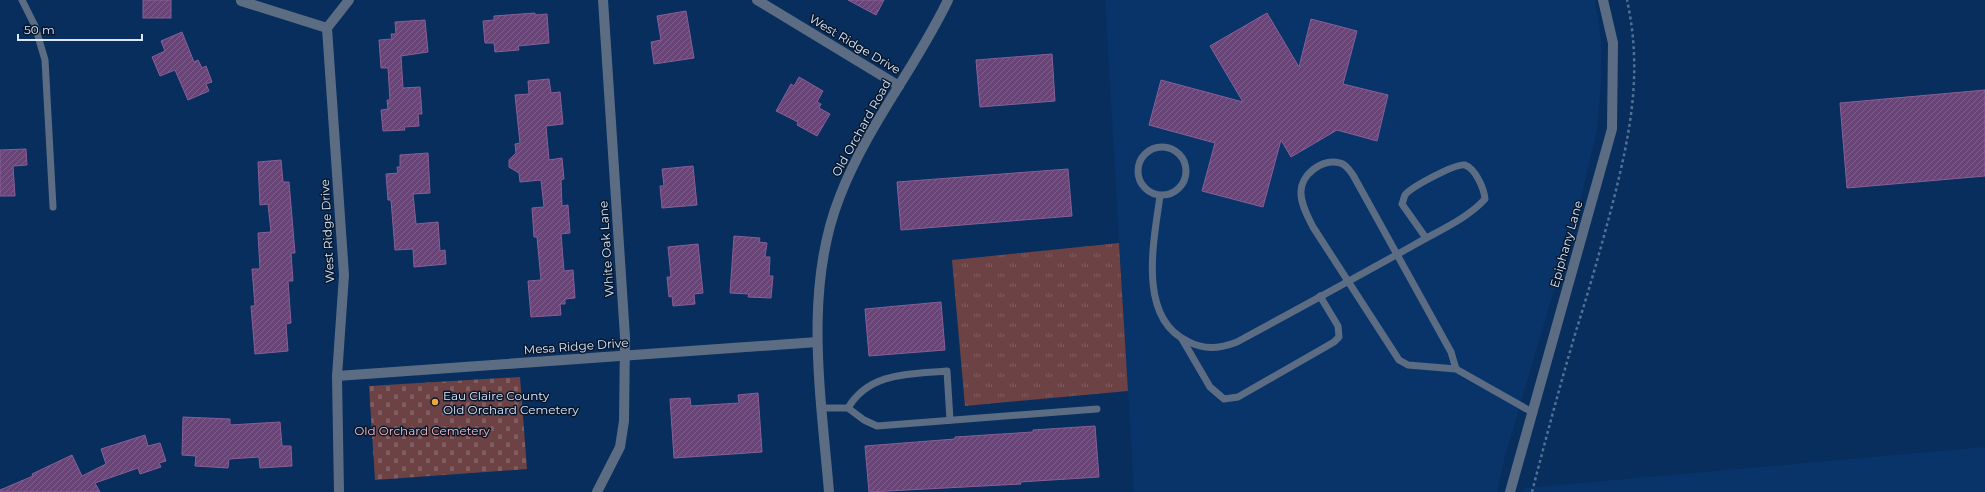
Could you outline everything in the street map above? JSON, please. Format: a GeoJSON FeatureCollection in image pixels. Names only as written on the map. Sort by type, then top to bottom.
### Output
{"type":"FeatureCollection","features":[{"type":"Feature","properties":{"kind":"street"},"geometry":{"type":"LineString","coordinates":[[241,1],[327,28],[349,0]]}},
{"type":"Feature","properties":{"kind":"street","name":"White Oak Lane"},"geometry":{"type":"LineString","coordinates":[[598,492],[620,447],[624,421],[625,356],[625,334],[603,0]]}},
{"type":"Feature","properties":{"kind":"street","name":"West Ridge Drive"},"geometry":{"type":"LineString","coordinates":[[757,0],[899,86]]}},
{"type":"Feature","properties":{"kind":"street","name":"Old Orchard Road"},"geometry":{"type":"LineString","coordinates":[[829,492],[817,342],[819,293],[827,238],[839,197],[854,164],[934,28],[948,0]]}},
{"type":"Feature","properties":{"kind":"street","name":"Epiphany Lane"},"geometry":{"type":"LineString","coordinates":[[1510,492],[1612,129],[1613,43],[1603,0]]}},
{"type":"Feature","properties":{"kind":"street","name":"West Ridge Drive"},"geometry":{"type":"LineString","coordinates":[[327,28],[344,275],[337,376],[339,492]]}},
{"type":"Feature","properties":{"kind":"street","name":"Mesa Ridge Drive"},"geometry":{"type":"LineString","coordinates":[[337,376],[817,342]]}},
{"type":"Feature","properties":{"kind":"lane"},"geometry":{"type":"LineString","coordinates":[[22,0],[35,26],[45,60],[53,207]]}},
{"type":"Feature","properties":{"kind":"lane"},"geometry":{"type":"LineString","coordinates":[[1166,148],[1180,156],[1185,162],[1185,179],[1175,192],[1160,196],[1146,189],[1141,183],[1138,168],[1145,154],[1151,150],[1166,148]]}},
{"type":"Feature","properties":{"kind":"lane"},"geometry":{"type":"LineString","coordinates":[[1456,369],[1451,352],[1348,168],[1340,163],[1327,163],[1314,169],[1303,179],[1300,192],[1303,205],[1313,227],[1399,360],[1408,365],[1456,369],[1532,412]]}},
{"type":"Feature","properties":{"kind":"lane"},"geometry":{"type":"LineString","coordinates":[[1160,196],[1152,261],[1157,309],[1169,330],[1195,346],[1210,348],[1225,347],[1237,342],[1426,238],[1477,207],[1486,199],[1483,186],[1471,169],[1465,165],[1456,166],[1420,185],[1406,195],[1402,204],[1426,238]]}},
{"type":"Feature","properties":{"kind":"lane"},"geometry":{"type":"LineString","coordinates":[[1182,339],[1210,387],[1224,399],[1238,397],[1334,342],[1339,337],[1338,326],[1320,296]]}},
{"type":"Feature","properties":{"kind":"lane"},"geometry":{"type":"LineString","coordinates":[[848,408],[855,396],[874,384],[892,376],[947,371],[950,420]]}},
{"type":"Feature","properties":{"kind":"lane"},"geometry":{"type":"LineString","coordinates":[[822,408],[848,408],[864,420],[878,426],[1097,409]]}},
{"type":"Feature","properties":{"kind":"path"},"geometry":{"type":"LineString","coordinates":[[1532,492],[1555,401],[1598,261],[1625,154],[1632,118],[1634,85],[1634,46],[1628,0]]}},
{"type":"Feature","properties":{"kind":"shaded area"},"geometry":{"type":"Polygon","coordinates":[[[1105,0],[1595,0],[1601,40],[1601,83],[1597,130],[1579,206],[1505,456],[1497,492],[1134,492],[1105,0]]]}},
{"type":"Feature","properties":{"kind":"shaded area"},"geometry":{"type":"Polygon","coordinates":[[[1985,447],[1985,492],[1524,492],[1525,488],[1985,447]]]}},
{"type":"Feature","properties":{"kind":"green space"},"geometry":{"type":"Polygon","coordinates":[[[1119,243],[1128,391],[965,406],[952,260],[1119,243]]]}},
{"type":"Feature","properties":{"kind":"green space","name":"Old Orchard Cemetery"},"geometry":{"type":"Polygon","coordinates":[[[520,377],[527,469],[375,480],[369,386],[520,377]]]}},
{"type":"Feature","properties":{"kind":"building"},"geometry":{"type":"Polygon","coordinates":[[[143,0],[171,0],[171,18],[143,18],[143,0]]]}},
{"type":"Feature","properties":{"kind":"building"},"geometry":{"type":"Polygon","coordinates":[[[848,0],[884,0],[876,15],[848,0]]]}},
{"type":"Feature","properties":{"kind":"building"},"geometry":{"type":"Polygon","coordinates":[[[686,11],[694,58],[654,64],[651,42],[661,40],[657,16],[686,11]]]}},
{"type":"Feature","properties":{"kind":"building"},"geometry":{"type":"Polygon","coordinates":[[[535,13],[535,15],[547,14],[549,43],[518,46],[519,50],[495,52],[494,43],[485,43],[483,21],[494,20],[494,16],[535,13]]]}},
{"type":"Feature","properties":{"kind":"building"},"geometry":{"type":"Polygon","coordinates":[[[1267,13],[1299,67],[1311,19],[1357,31],[1343,84],[1388,95],[1377,141],[1337,130],[1291,157],[1281,140],[1263,207],[1202,191],[1215,143],[1149,125],[1161,80],[1243,102],[1210,46],[1267,13]]]}},
{"type":"Feature","properties":{"kind":"building"},"geometry":{"type":"Polygon","coordinates":[[[425,20],[428,52],[401,56],[403,88],[420,87],[422,114],[418,114],[419,126],[404,127],[405,130],[383,131],[381,110],[388,109],[387,100],[390,100],[388,68],[381,68],[379,40],[392,39],[391,34],[396,34],[395,22],[425,20]]]}},
{"type":"Feature","properties":{"kind":"building"},"geometry":{"type":"Polygon","coordinates":[[[182,32],[194,62],[198,60],[202,68],[206,66],[212,82],[206,84],[209,91],[188,100],[175,70],[160,76],[152,57],[165,51],[161,41],[182,32]]]}},
{"type":"Feature","properties":{"kind":"building"},"geometry":{"type":"Polygon","coordinates":[[[1052,54],[1055,101],[980,107],[976,60],[1052,54]]]}},
{"type":"Feature","properties":{"kind":"building"},"geometry":{"type":"Polygon","coordinates":[[[799,77],[823,91],[817,102],[821,104],[819,108],[830,114],[817,136],[797,125],[798,122],[776,111],[791,84],[794,86],[799,77]]]}},
{"type":"Feature","properties":{"kind":"building"},"geometry":{"type":"Polygon","coordinates":[[[549,79],[551,93],[560,92],[563,124],[546,126],[549,160],[562,158],[564,179],[561,180],[562,206],[568,205],[570,233],[561,234],[564,271],[573,270],[575,298],[565,299],[565,304],[560,304],[561,315],[531,317],[528,281],[541,280],[537,237],[534,237],[532,208],[544,207],[541,180],[520,182],[519,173],[509,167],[509,160],[516,153],[515,144],[520,143],[515,95],[529,94],[528,81],[549,79]]]}},
{"type":"Feature","properties":{"kind":"building"},"geometry":{"type":"Polygon","coordinates":[[[1985,90],[1985,176],[1847,188],[1840,103],[1985,90]]]}},
{"type":"Feature","properties":{"kind":"building"},"geometry":{"type":"Polygon","coordinates":[[[26,149],[27,165],[13,166],[15,196],[0,196],[0,150],[26,149]]]}},
{"type":"Feature","properties":{"kind":"building"},"geometry":{"type":"Polygon","coordinates":[[[428,153],[430,193],[413,194],[416,224],[438,222],[440,251],[445,250],[446,264],[414,267],[413,249],[395,250],[391,200],[388,200],[386,174],[398,173],[397,167],[400,167],[400,155],[428,153]]]}},
{"type":"Feature","properties":{"kind":"building"},"geometry":{"type":"Polygon","coordinates":[[[281,160],[283,182],[289,182],[295,253],[291,253],[293,281],[288,281],[291,323],[286,324],[288,351],[255,354],[251,306],[255,306],[252,269],[260,269],[258,233],[271,232],[268,204],[260,205],[258,162],[281,160]]]}},
{"type":"Feature","properties":{"kind":"building"},"geometry":{"type":"Polygon","coordinates":[[[693,166],[697,205],[662,208],[660,186],[664,186],[662,169],[693,166]]]}},
{"type":"Feature","properties":{"kind":"building"},"geometry":{"type":"Polygon","coordinates":[[[1068,169],[1072,216],[901,230],[897,182],[1068,169]]]}},
{"type":"Feature","properties":{"kind":"building"},"geometry":{"type":"Polygon","coordinates":[[[734,236],[760,238],[759,242],[767,243],[765,257],[770,257],[769,276],[773,276],[771,298],[748,297],[749,294],[730,293],[734,236]]]}},
{"type":"Feature","properties":{"kind":"building"},"geometry":{"type":"Polygon","coordinates":[[[698,244],[703,293],[694,294],[695,304],[673,306],[672,296],[669,297],[667,277],[671,277],[668,247],[698,244]]]}},
{"type":"Feature","properties":{"kind":"building"},"geometry":{"type":"Polygon","coordinates":[[[941,302],[945,350],[869,356],[865,309],[941,302]]]}},
{"type":"Feature","properties":{"kind":"building"},"geometry":{"type":"Polygon","coordinates":[[[758,393],[762,452],[674,458],[670,399],[690,398],[691,406],[739,403],[738,395],[758,393]]]}},
{"type":"Feature","properties":{"kind":"building"},"geometry":{"type":"Polygon","coordinates":[[[183,417],[230,419],[230,425],[280,422],[282,446],[291,446],[292,466],[260,468],[259,457],[229,459],[228,468],[195,466],[196,456],[182,455],[183,417]]]}},
{"type":"Feature","properties":{"kind":"building"},"geometry":{"type":"Polygon","coordinates":[[[1095,426],[1099,477],[1020,482],[1021,484],[869,492],[865,446],[955,439],[955,437],[1033,432],[1033,430],[1095,426]]]}},
{"type":"Feature","properties":{"kind":"building"},"geometry":{"type":"Polygon","coordinates":[[[145,435],[148,446],[160,443],[166,461],[159,463],[161,467],[140,474],[138,468],[95,483],[100,492],[0,492],[0,490],[33,476],[32,474],[72,455],[82,476],[106,464],[101,449],[145,435]]]}},
{"type":"Feature","properties":{"kind":"place","name":"Eau Claire County Old Orchard Cemetery"},"geometry":{"type":"Point","coordinates":[435,402]}}]}
